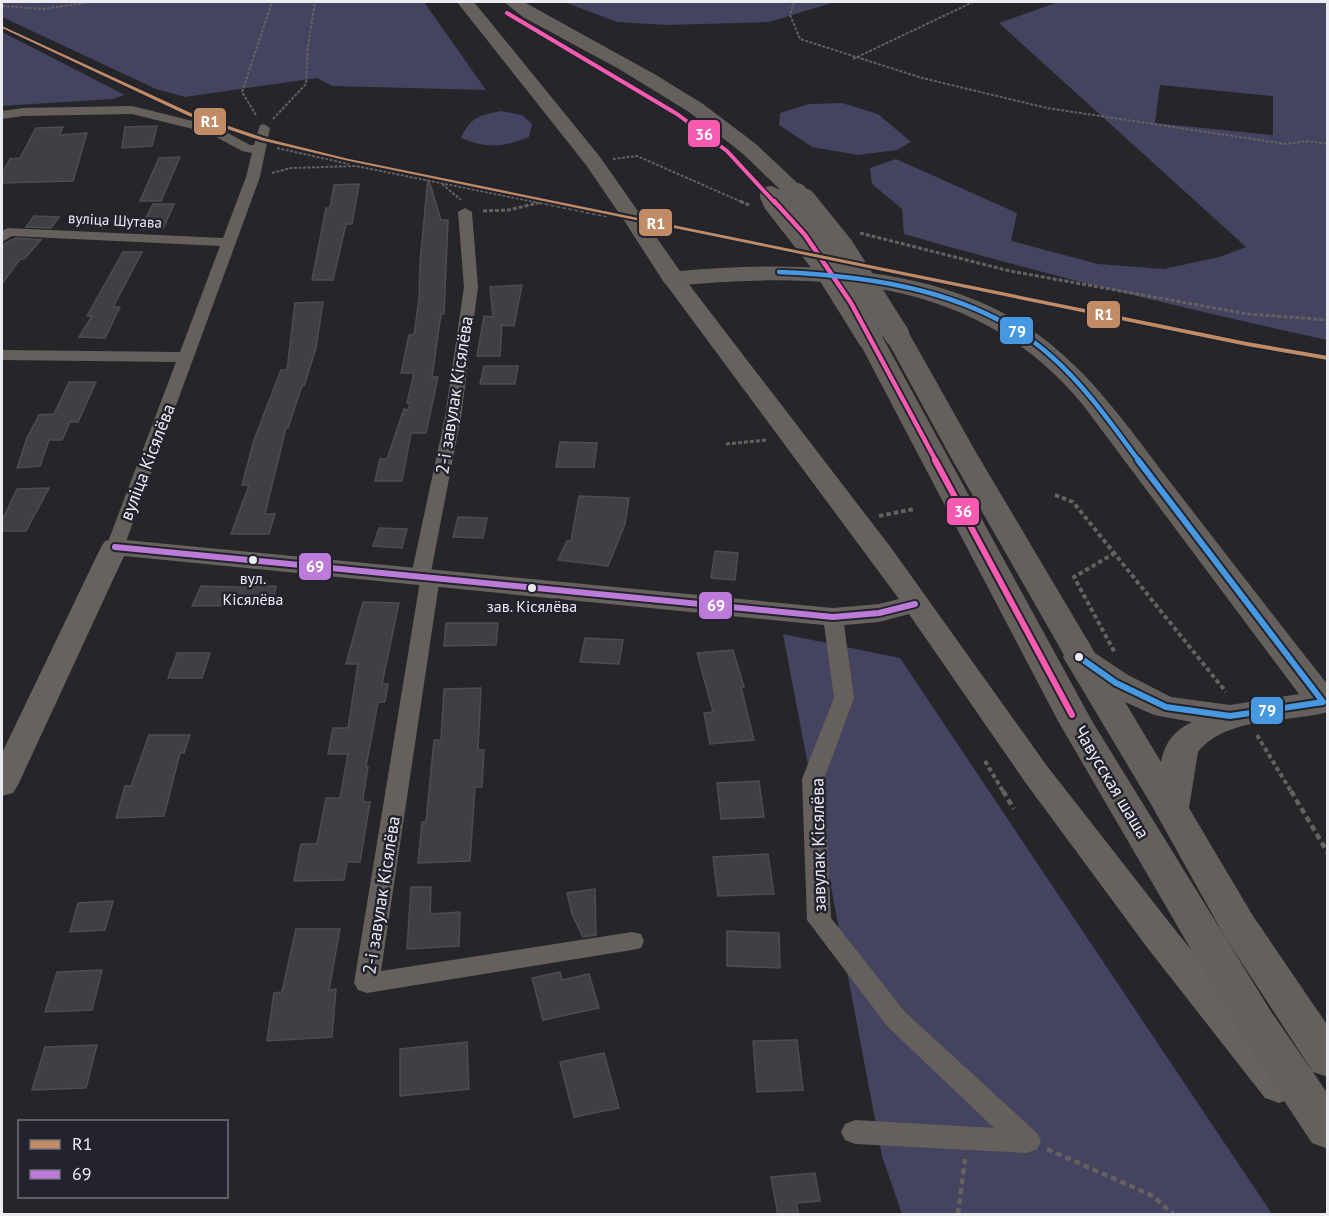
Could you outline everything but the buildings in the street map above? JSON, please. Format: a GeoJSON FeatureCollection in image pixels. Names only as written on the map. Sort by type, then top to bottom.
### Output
{"type":"FeatureCollection","features":[{"type":"Feature","properties":{"kind":"main road"},"geometry":{"type":"LineString","coordinates":[[465,2],[593,161],[636,221],[673,279],[724,273],[795,272],[842,276],[937,296],[975,310],[1009,327],[1044,350],[1072,375],[1323,702],[1237,716],[1191,737],[1181,749],[1171,808]]}},
{"type":"Feature","properties":{"kind":"main road","name":"Чавусская шаша"},"geometry":{"type":"LineString","coordinates":[[491,2],[677,114],[727,151],[764,202],[804,235],[851,303],[884,337],[945,424],[1213,883],[1328,1060]]}},
{"type":"Feature","properties":{"kind":"main road","name":"Чавусская шаша"},"geometry":{"type":"LineString","coordinates":[[513,2],[676,96],[717,123],[763,159],[797,193],[841,247],[1075,721],[1257,1024],[1328,1130]]}},
{"type":"Feature","properties":{"kind":"main road"},"geometry":{"type":"LineString","coordinates":[[1079,657],[1116,684],[1148,700],[1167,707],[1237,716]]}},
{"type":"Feature","properties":{"kind":"street"},"geometry":{"type":"LineString","coordinates":[[2,115],[132,110],[213,130],[247,148],[261,147]]}},
{"type":"Feature","properties":{"kind":"street","name":"вуліца Кісялёва"},"geometry":{"type":"LineString","coordinates":[[2,785],[115,547],[254,177],[264,128]]}},
{"type":"Feature","properties":{"kind":"street","name":"2-і завулак Кісялёва"},"geometry":{"type":"LineString","coordinates":[[465,212],[471,287],[367,983],[632,942]]}},
{"type":"Feature","properties":{"kind":"street","name":"вуліца Шутава"},"geometry":{"type":"LineString","coordinates":[[2,238],[8,232],[229,242]]}},
{"type":"Feature","properties":{"kind":"street"},"geometry":{"type":"LineString","coordinates":[[673,279],[882,555],[1036,774],[1159,936],[1328,1148]]}},
{"type":"Feature","properties":{"kind":"street"},"geometry":{"type":"LineString","coordinates":[[2,355],[186,357]]}},
{"type":"Feature","properties":{"kind":"street"},"geometry":{"type":"LineString","coordinates":[[115,547],[833,617],[879,613],[915,604]]}},
{"type":"Feature","properties":{"kind":"street","name":"завулак Кісялёва"},"geometry":{"type":"LineString","coordinates":[[833,617],[844,698],[813,779],[819,920],[896,1019],[1027,1141]]}},
{"type":"Feature","properties":{"kind":"street"},"geometry":{"type":"LineString","coordinates":[[855,1132],[1027,1141]]}},
{"type":"Feature","properties":{"kind":"path"},"geometry":{"type":"LineString","coordinates":[[2,6],[43,9],[90,2]]}},
{"type":"Feature","properties":{"kind":"path"},"geometry":{"type":"LineString","coordinates":[[272,2],[242,92],[264,128],[306,84],[308,46],[315,2]]}},
{"type":"Feature","properties":{"kind":"path"},"geometry":{"type":"LineString","coordinates":[[795,2],[790,15],[800,39],[853,59],[1050,108],[1136,119],[1156,126],[1286,144],[1306,141],[1328,144]]}},
{"type":"Feature","properties":{"kind":"path"},"geometry":{"type":"LineString","coordinates":[[853,59],[973,2]]}},
{"type":"Feature","properties":{"kind":"path"},"geometry":{"type":"LineString","coordinates":[[261,147],[636,221]]}},
{"type":"Feature","properties":{"kind":"path"},"geometry":{"type":"LineString","coordinates":[[593,161],[637,156],[764,202]]}},
{"type":"Feature","properties":{"kind":"path"},"geometry":{"type":"LineString","coordinates":[[254,177],[291,168],[356,165]]}},
{"type":"Feature","properties":{"kind":"path"},"geometry":{"type":"LineString","coordinates":[[439,182],[460,197],[465,212],[509,210],[541,202]]}},
{"type":"Feature","properties":{"kind":"path"},"geometry":{"type":"LineString","coordinates":[[851,231],[1021,273],[1248,314],[1328,320]]}},
{"type":"Feature","properties":{"kind":"path"},"geometry":{"type":"LineString","coordinates":[[726,444],[772,439]]}},
{"type":"Feature","properties":{"kind":"path"},"geometry":{"type":"LineString","coordinates":[[1055,495],[1073,502],[1114,553],[1237,716],[1328,852]]}},
{"type":"Feature","properties":{"kind":"path"},"geometry":{"type":"LineString","coordinates":[[1114,553],[1074,577],[1116,654]]}},
{"type":"Feature","properties":{"kind":"path"},"geometry":{"type":"LineString","coordinates":[[985,761],[1014,809]]}},
{"type":"Feature","properties":{"kind":"path"},"geometry":{"type":"LineString","coordinates":[[958,1215],[967,1138]]}},
{"type":"Feature","properties":{"kind":"path"},"geometry":{"type":"LineString","coordinates":[[1027,1141],[1153,1196],[1173,1215]]}},
{"type":"Feature","properties":{"kind":"shaded area"},"geometry":{"type":"Polygon","coordinates":[[[2,2],[424,2],[486,90],[332,86],[317,78],[185,97],[156,89],[2,17],[2,2]]]}},
{"type":"Feature","properties":{"kind":"shaded area"},"geometry":{"type":"Polygon","coordinates":[[[564,2],[835,2],[769,22],[667,25],[617,22],[564,2]]]}},
{"type":"Feature","properties":{"kind":"shaded area"},"geometry":{"type":"Polygon","coordinates":[[[1058,2],[1327,2],[1327,340],[1115,290],[904,234],[902,209],[872,184],[870,168],[896,159],[1017,213],[1011,241],[1098,264],[1164,269],[1219,257],[1246,247],[999,23],[1058,2]],[[1160,85],[1155,123],[1273,135],[1273,96],[1160,85]]]}},
{"type":"Feature","properties":{"kind":"shaded area"},"geometry":{"type":"Polygon","coordinates":[[[2,32],[125,95],[112,99],[2,106],[2,32]]]}},
{"type":"Feature","properties":{"kind":"shaded area"},"geometry":{"type":"Polygon","coordinates":[[[842,103],[878,114],[911,142],[897,150],[858,155],[812,147],[779,125],[780,113],[809,104],[842,103]]]}},
{"type":"Feature","properties":{"kind":"shaded area"},"geometry":{"type":"Polygon","coordinates":[[[501,111],[522,115],[532,124],[529,137],[495,145],[479,144],[461,138],[468,125],[476,118],[501,111]]]}},
{"type":"Feature","properties":{"kind":"shaded area"},"geometry":{"type":"Polygon","coordinates":[[[783,634],[900,658],[1272,1214],[902,1214],[882,1156],[783,634]]]}},
{"type":"Feature","properties":{"kind":"transit line","name":"36"},"geometry":{"type":"LineString","coordinates":[[507,13],[677,114],[727,151],[805,235],[851,303],[1072,715]]}},
{"type":"Feature","properties":{"kind":"transit line","name":"R1"},"geometry":{"type":"LineString","coordinates":[[2,27],[191,115],[262,139],[349,160],[1247,344],[1328,358]]}},
{"type":"Feature","properties":{"kind":"transit line","name":"79"},"geometry":{"type":"LineString","coordinates":[[779,272],[848,277],[919,290],[985,314],[1016,330],[1044,350],[1066,370],[1098,407],[1323,702],[1230,716],[1166,707],[1116,683],[1079,657]]}},
{"type":"Feature","properties":{"kind":"transit line","name":"69"},"geometry":{"type":"LineString","coordinates":[[115,547],[833,617],[879,613],[915,604]]}},
{"type":"Feature","properties":{"kind":"place","name":"вул. Кісялёва"},"geometry":{"type":"Point","coordinates":[253,560]}},
{"type":"Feature","properties":{"kind":"place","name":"зав. Кісялёва"},"geometry":{"type":"Point","coordinates":[532,588]}}]}
